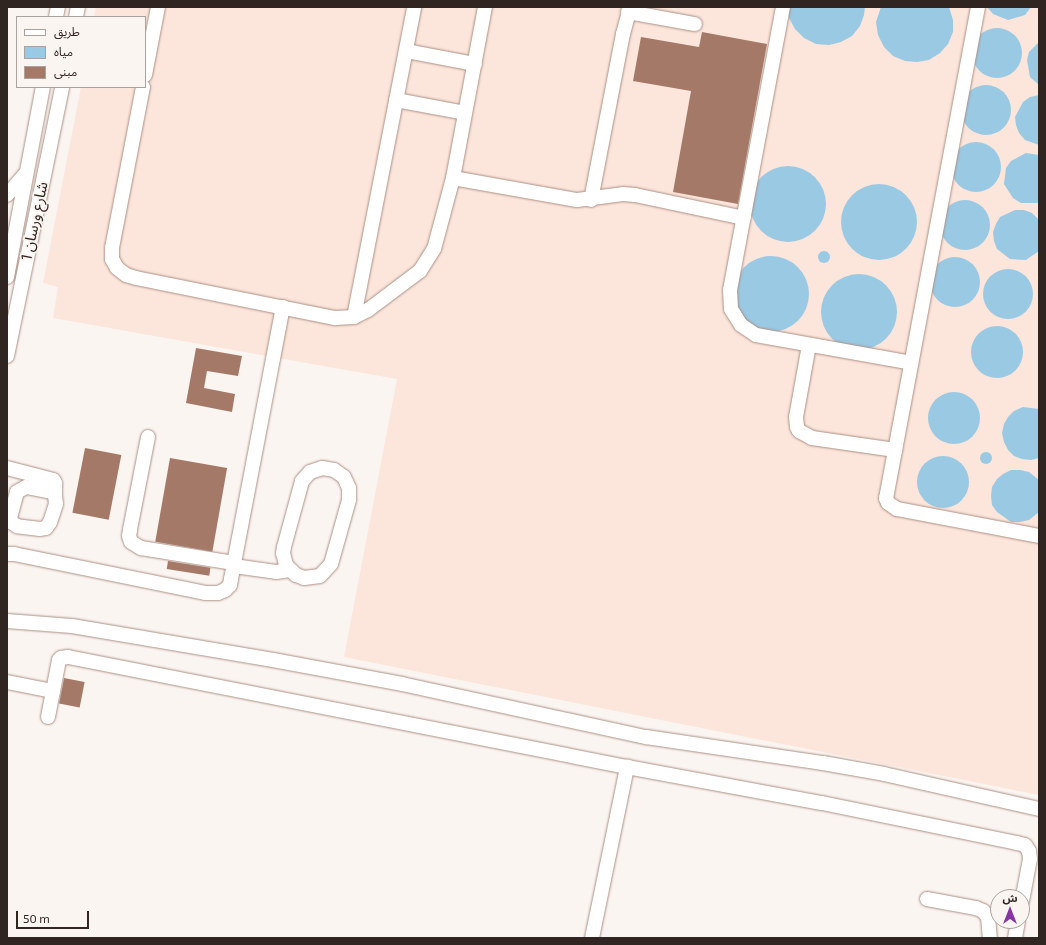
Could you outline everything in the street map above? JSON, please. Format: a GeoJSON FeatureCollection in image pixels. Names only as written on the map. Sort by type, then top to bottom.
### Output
{"type":"FeatureCollection","features":[{"type":"Feature","properties":{"kind":"street"},"geometry":{"type":"LineString","coordinates":[[146,70],[158,7]]}},
{"type":"Feature","properties":{"kind":"street"},"geometry":{"type":"LineString","coordinates":[[354,317],[414,7]]}},
{"type":"Feature","properties":{"kind":"street"},"geometry":{"type":"LineString","coordinates":[[143,88],[112,248],[112,259],[117,268],[126,275],[136,278],[335,318],[354,317],[368,310],[413,276],[425,264],[432,253],[440,230],[453,178],[475,64],[484,7]]}},
{"type":"Feature","properties":{"kind":"street"},"geometry":{"type":"LineString","coordinates":[[783,7],[730,290],[731,309],[735,318],[748,331],[756,335],[910,363]]}},
{"type":"Feature","properties":{"kind":"street"},"geometry":{"type":"LineString","coordinates":[[978,7],[910,363],[886,498],[892,507],[1039,536]]}},
{"type":"Feature","properties":{"kind":"street"},"geometry":{"type":"LineString","coordinates":[[591,200],[629,9],[695,24]]}},
{"type":"Feature","properties":{"kind":"street"},"geometry":{"type":"LineString","coordinates":[[406,51],[475,64]]}},
{"type":"Feature","properties":{"kind":"street","name":"شارع ورسان 1"},"geometry":{"type":"LineString","coordinates":[[7,277],[43,88]]}},
{"type":"Feature","properties":{"kind":"street","name":"شارع ورسان 1"},"geometry":{"type":"LineString","coordinates":[[7,356],[62,88]]}},
{"type":"Feature","properties":{"kind":"street"},"geometry":{"type":"LineString","coordinates":[[396,100],[465,113]]}},
{"type":"Feature","properties":{"kind":"street"},"geometry":{"type":"LineString","coordinates":[[7,195],[27,172]]}},
{"type":"Feature","properties":{"kind":"street"},"geometry":{"type":"LineString","coordinates":[[453,178],[563,198],[591,200],[612,195],[635,195],[744,218]]}},
{"type":"Feature","properties":{"kind":"street"},"geometry":{"type":"LineString","coordinates":[[9,553],[212,594],[218,593],[230,585],[283,307]]}},
{"type":"Feature","properties":{"kind":"street"},"geometry":{"type":"LineString","coordinates":[[809,345],[796,417],[799,431],[812,438],[895,450]]}},
{"type":"Feature","properties":{"kind":"street"},"geometry":{"type":"LineString","coordinates":[[148,437],[130,530],[131,542],[142,548],[234,565],[276,572],[290,570],[296,575],[312,578],[323,573],[332,564],[350,494],[347,482],[339,472],[322,468],[316,469],[302,481],[284,546],[284,559],[290,570]]}},
{"type":"Feature","properties":{"kind":"street"},"geometry":{"type":"LineString","coordinates":[[7,468],[53,480],[55,483],[55,494]]}},
{"type":"Feature","properties":{"kind":"street"},"geometry":{"type":"LineString","coordinates":[[7,621],[72,626],[273,660],[402,684],[646,737],[823,763],[877,773],[1039,810]]}},
{"type":"Feature","properties":{"kind":"street"},"geometry":{"type":"LineString","coordinates":[[48,717],[59,660],[68,657],[1017,842],[1024,845],[1029,851],[1030,859],[1024,889]]}},
{"type":"Feature","properties":{"kind":"street"},"geometry":{"type":"LineString","coordinates":[[7,682],[53,691]]}},
{"type":"Feature","properties":{"kind":"street"},"geometry":{"type":"LineString","coordinates":[[592,938],[627,767]]}},
{"type":"Feature","properties":{"kind":"street"},"geometry":{"type":"LineString","coordinates":[[927,899],[976,908],[983,911],[988,917],[990,938]]}},
{"type":"Feature","properties":{"kind":"shaded area"},"geometry":{"type":"Polygon","coordinates":[[[96,7],[1039,7],[1039,795],[344,657],[397,379],[53,318],[58,287],[43,283],[81,88],[146,88],[146,16],[94,16],[96,7]]]}},
{"type":"Feature","properties":{"kind":"water"},"geometry":{"type":"Polygon","coordinates":[[[788,7],[865,7],[860,26],[852,36],[841,42],[829,45],[816,44],[804,38],[795,29],[789,18],[788,7]]]}},
{"type":"Feature","properties":{"kind":"water"},"geometry":{"type":"Polygon","coordinates":[[[881,7],[949,7],[953,20],[953,32],[948,44],[940,53],[929,60],[917,62],[905,61],[893,56],[884,47],[878,35],[876,22],[881,7]]]}},
{"type":"Feature","properties":{"kind":"water"},"geometry":{"type":"Polygon","coordinates":[[[987,7],[1031,7],[1025,15],[1008,20],[993,14],[987,7]]]}},
{"type":"Feature","properties":{"kind":"water"},"geometry":{"type":"Polygon","coordinates":[[[992,28],[1002,28],[1015,35],[1022,48],[1022,58],[1015,71],[1002,78],[992,78],[983,74],[976,67],[972,58],[972,48],[976,39],[983,32],[992,28]]]}},
{"type":"Feature","properties":{"kind":"water"},"geometry":{"type":"Polygon","coordinates":[[[1039,42],[1039,85],[1030,77],[1027,60],[1029,52],[1039,42]]]}},
{"type":"Feature","properties":{"kind":"water"},"geometry":{"type":"Polygon","coordinates":[[[981,85],[991,85],[1004,92],[1011,105],[1011,115],[1004,128],[991,135],[981,135],[972,131],[965,124],[961,115],[961,105],[965,96],[972,89],[981,85]]]}},
{"type":"Feature","properties":{"kind":"water"},"geometry":{"type":"Polygon","coordinates":[[[1039,95],[1039,145],[1025,140],[1019,133],[1015,117],[1023,102],[1030,97],[1039,95]]]}},
{"type":"Feature","properties":{"kind":"water"},"geometry":{"type":"Polygon","coordinates":[[[971,142],[981,142],[994,149],[1001,162],[1001,172],[994,185],[981,192],[971,192],[962,188],[955,181],[951,172],[951,162],[955,153],[962,146],[971,142]]]}},
{"type":"Feature","properties":{"kind":"water"},"geometry":{"type":"Polygon","coordinates":[[[1026,153],[1039,155],[1039,202],[1037,203],[1021,203],[1013,198],[1004,184],[1006,168],[1011,161],[1026,153]]]}},
{"type":"Feature","properties":{"kind":"water"},"geometry":{"type":"Polygon","coordinates":[[[788,166],[803,169],[815,177],[823,189],[826,204],[823,219],[815,231],[803,239],[788,242],[773,239],[761,231],[753,219],[750,204],[753,189],[761,177],[773,169],[788,166]]]}},
{"type":"Feature","properties":{"kind":"water"},"geometry":{"type":"Polygon","coordinates":[[[872,184],[886,184],[900,190],[911,201],[917,215],[917,229],[914,237],[906,249],[900,254],[886,260],[872,260],[858,254],[847,243],[841,229],[841,215],[847,201],[858,190],[872,184]]]}},
{"type":"Feature","properties":{"kind":"water"},"geometry":{"type":"Polygon","coordinates":[[[960,200],[970,200],[983,207],[990,220],[990,230],[983,243],[970,250],[960,250],[951,246],[944,239],[940,230],[940,220],[944,211],[951,204],[960,200]]]}},
{"type":"Feature","properties":{"kind":"water"},"geometry":{"type":"Polygon","coordinates":[[[1015,210],[1024,210],[1032,213],[1039,220],[1039,251],[1026,260],[1010,259],[997,249],[994,241],[993,232],[1000,217],[1015,210]]]}},
{"type":"Feature","properties":{"kind":"water"},"geometry":{"type":"Polygon","coordinates":[[[822,251],[826,251],[830,257],[826,263],[822,263],[818,259],[818,255],[822,251]]]}},
{"type":"Feature","properties":{"kind":"water"},"geometry":{"type":"Polygon","coordinates":[[[771,256],[786,259],[798,267],[806,279],[809,294],[806,309],[798,321],[786,329],[771,332],[756,329],[744,321],[736,309],[733,294],[736,279],[744,267],[756,259],[771,256]]]}},
{"type":"Feature","properties":{"kind":"water"},"geometry":{"type":"Polygon","coordinates":[[[950,257],[960,257],[973,264],[980,277],[980,287],[973,300],[960,307],[950,307],[941,303],[934,296],[930,287],[930,277],[934,268],[941,261],[950,257]]]}},
{"type":"Feature","properties":{"kind":"water"},"geometry":{"type":"Polygon","coordinates":[[[1013,269],[1018,270],[1026,276],[1032,284],[1032,304],[1026,312],[1018,318],[1003,319],[998,318],[990,312],[984,304],[983,289],[984,284],[990,276],[998,270],[1013,269]]]}},
{"type":"Feature","properties":{"kind":"water"},"geometry":{"type":"Polygon","coordinates":[[[859,274],[874,277],[886,285],[894,297],[897,312],[894,327],[886,339],[874,347],[859,350],[844,347],[832,339],[824,327],[821,312],[824,297],[832,285],[844,277],[859,274]]]}},
{"type":"Feature","properties":{"kind":"water"},"geometry":{"type":"Polygon","coordinates":[[[997,326],[1007,328],[1015,334],[1021,342],[1023,352],[1021,362],[1015,370],[1007,376],[997,378],[987,376],[979,370],[973,362],[971,352],[973,342],[979,334],[987,328],[997,326]]]}},
{"type":"Feature","properties":{"kind":"water"},"geometry":{"type":"Polygon","coordinates":[[[949,392],[959,392],[973,399],[980,413],[980,423],[973,437],[959,444],[949,444],[939,440],[932,433],[928,423],[928,413],[932,403],[939,396],[949,392]]]}},
{"type":"Feature","properties":{"kind":"water"},"geometry":{"type":"Polygon","coordinates":[[[1023,407],[1039,409],[1039,458],[1031,460],[1014,456],[1008,450],[1002,433],[1004,424],[1008,417],[1014,411],[1023,407]]]}},
{"type":"Feature","properties":{"kind":"water"},"geometry":{"type":"Polygon","coordinates":[[[984,452],[988,452],[992,458],[988,464],[984,464],[980,460],[980,456],[984,452]]]}},
{"type":"Feature","properties":{"kind":"water"},"geometry":{"type":"Polygon","coordinates":[[[938,456],[948,456],[962,463],[969,477],[969,487],[962,501],[948,508],[938,508],[928,504],[921,497],[917,487],[917,477],[921,467],[928,460],[938,456]]]}},
{"type":"Feature","properties":{"kind":"water"},"geometry":{"type":"Polygon","coordinates":[[[1011,470],[1029,472],[1039,480],[1039,512],[1029,520],[1011,522],[997,512],[992,505],[992,487],[997,479],[1011,470]]]}},
{"type":"Feature","properties":{"kind":"building"},"geometry":{"type":"Polygon","coordinates":[[[702,32],[767,44],[738,204],[673,192],[691,91],[633,81],[641,37],[699,47],[702,32]]]}},
{"type":"Feature","properties":{"kind":"building"},"geometry":{"type":"Polygon","coordinates":[[[196,348],[242,356],[238,376],[207,371],[204,388],[235,394],[232,412],[186,403],[196,348]]]}},
{"type":"Feature","properties":{"kind":"building"},"geometry":{"type":"Polygon","coordinates":[[[85,448],[121,455],[109,520],[72,513],[85,448]]]}},
{"type":"Feature","properties":{"kind":"building"},"geometry":{"type":"Polygon","coordinates":[[[170,458],[227,468],[212,552],[155,542],[170,458]]]}},
{"type":"Feature","properties":{"kind":"building"},"geometry":{"type":"Polygon","coordinates":[[[168,561],[210,568],[209,576],[167,569],[168,561]]]}},
{"type":"Feature","properties":{"kind":"building"},"geometry":{"type":"Polygon","coordinates":[[[64,678],[85,682],[80,708],[59,704],[64,678]]]}}]}
